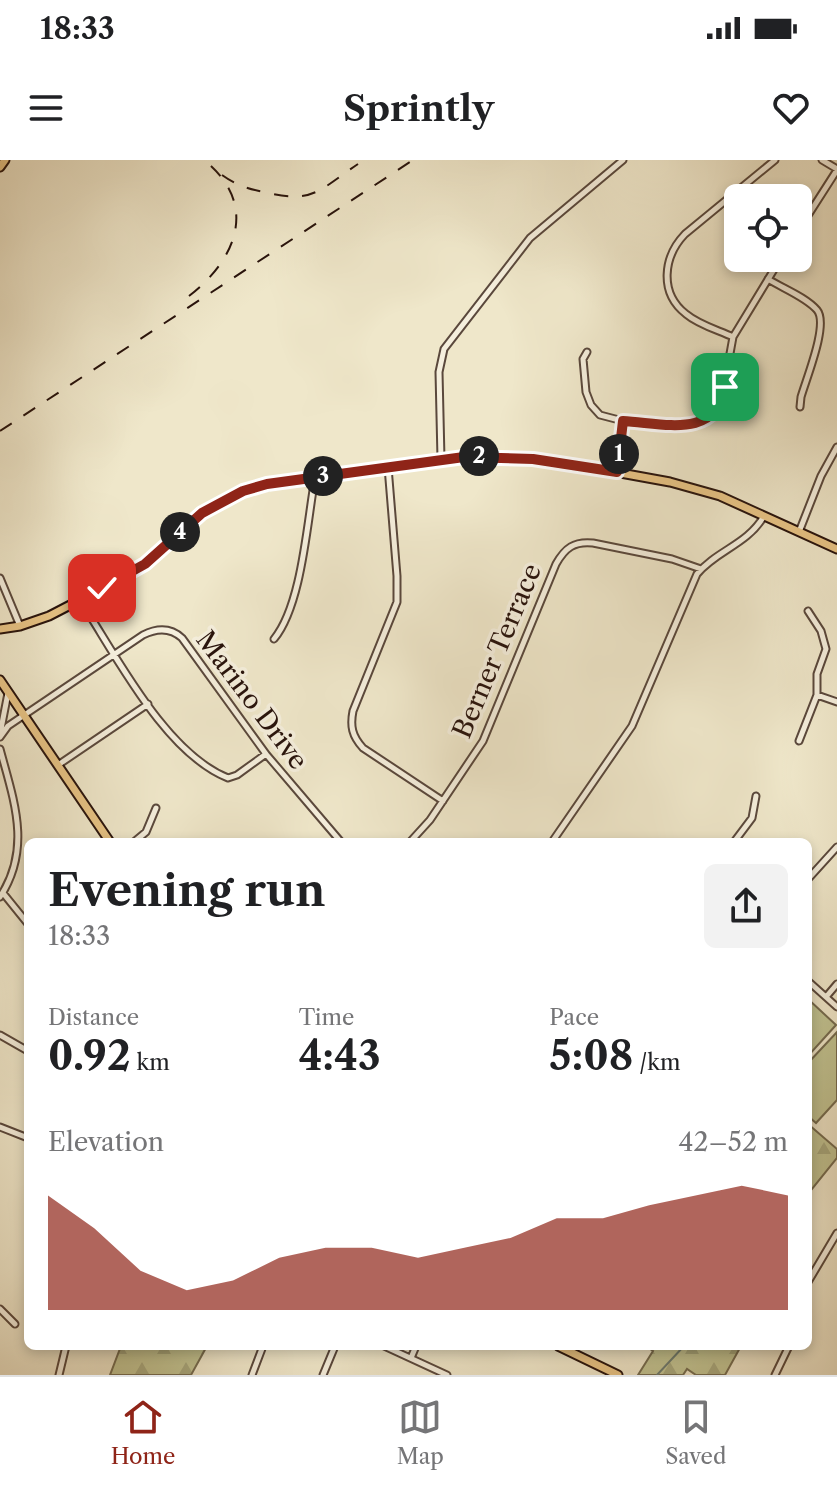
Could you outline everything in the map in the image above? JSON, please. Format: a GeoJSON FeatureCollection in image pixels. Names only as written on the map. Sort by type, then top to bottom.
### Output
{"type":"FeatureCollection","features":[{"type":"Feature","properties":{"kind":"main road"},"geometry":{"type":"LineString","coordinates":[[0,167],[5,160]]}},
{"type":"Feature","properties":{"kind":"main road"},"geometry":{"type":"LineString","coordinates":[[0,629],[49,616],[145,564],[191,522],[223,501],[251,488],[441,459],[519,458],[617,472],[704,491],[837,549]]}},
{"type":"Feature","properties":{"kind":"main road"},"geometry":{"type":"LineString","coordinates":[[0,680],[107,838]]}},
{"type":"Feature","properties":{"kind":"main road"},"geometry":{"type":"LineString","coordinates":[[566,1350],[618,1375]]}},
{"type":"Feature","properties":{"kind":"street"},"geometry":{"type":"LineString","coordinates":[[441,459],[439,372],[444,349],[530,238],[623,160]]}},
{"type":"Feature","properties":{"kind":"street"},"geometry":{"type":"LineString","coordinates":[[733,337],[695,320],[681,310],[669,289],[668,262],[673,248],[685,234],[775,160]]}},
{"type":"Feature","properties":{"kind":"street"},"geometry":{"type":"LineString","coordinates":[[812,209],[837,170],[822,160]]}},
{"type":"Feature","properties":{"kind":"street"},"geometry":{"type":"LineString","coordinates":[[587,352],[583,359],[584,385],[591,405],[605,418],[691,425],[710,418],[717,412],[724,395],[733,337],[772,272]]}},
{"type":"Feature","properties":{"kind":"street"},"geometry":{"type":"LineString","coordinates":[[768,279],[814,307],[821,317],[800,407]]}},
{"type":"Feature","properties":{"kind":"street"},"geometry":{"type":"LineString","coordinates":[[617,472],[623,421]]}},
{"type":"Feature","properties":{"kind":"street"},"geometry":{"type":"LineString","coordinates":[[799,532],[837,447]]}},
{"type":"Feature","properties":{"kind":"street"},"geometry":{"type":"LineString","coordinates":[[388,467],[397,596],[395,608],[353,711],[352,731],[363,748],[443,801]]}},
{"type":"Feature","properties":{"kind":"street"},"geometry":{"type":"LineString","coordinates":[[274,639],[282,630],[293,604],[316,477]]}},
{"type":"Feature","properties":{"kind":"street"},"geometry":{"type":"LineString","coordinates":[[555,838],[632,726],[689,589],[701,569],[746,539],[764,516]]}},
{"type":"Feature","properties":{"kind":"street","name":"Berner Terrace"},"geometry":{"type":"LineString","coordinates":[[413,838],[443,801],[483,741],[556,564],[568,548],[579,543],[593,543],[660,556],[701,569]]}},
{"type":"Feature","properties":{"kind":"street"},"geometry":{"type":"LineString","coordinates":[[0,578],[20,626]]}},
{"type":"Feature","properties":{"kind":"street"},"geometry":{"type":"LineString","coordinates":[[80,600],[173,740],[225,777],[237,775],[266,754]]}},
{"type":"Feature","properties":{"kind":"street"},"geometry":{"type":"LineString","coordinates":[[799,741],[817,695],[817,674],[826,644],[808,611]]}},
{"type":"Feature","properties":{"kind":"street","name":"Marino Drive"},"geometry":{"type":"LineString","coordinates":[[0,736],[24,715],[116,654],[153,631],[164,629],[177,633],[266,754],[337,838]]}},
{"type":"Feature","properties":{"kind":"street"},"geometry":{"type":"LineString","coordinates":[[0,736],[8,692]]}},
{"type":"Feature","properties":{"kind":"street"},"geometry":{"type":"LineString","coordinates":[[817,695],[837,702]]}},
{"type":"Feature","properties":{"kind":"street"},"geometry":{"type":"LineString","coordinates":[[58,765],[148,704]]}},
{"type":"Feature","properties":{"kind":"street"},"geometry":{"type":"LineString","coordinates":[[0,749],[17,808],[19,839],[15,868],[2,895],[24,920]]}},
{"type":"Feature","properties":{"kind":"street"},"geometry":{"type":"LineString","coordinates":[[737,838],[752,818],[756,796]]}},
{"type":"Feature","properties":{"kind":"street"},"geometry":{"type":"LineString","coordinates":[[139,838],[146,832],[156,808]]}},
{"type":"Feature","properties":{"kind":"street"},"geometry":{"type":"LineString","coordinates":[[812,875],[837,847]]}},
{"type":"Feature","properties":{"kind":"street"},"geometry":{"type":"LineString","coordinates":[[826,997],[837,984]]}},
{"type":"Feature","properties":{"kind":"street"},"geometry":{"type":"LineString","coordinates":[[812,985],[837,1007]]}},
{"type":"Feature","properties":{"kind":"street"},"geometry":{"type":"LineString","coordinates":[[0,1035],[24,1049]]}},
{"type":"Feature","properties":{"kind":"street"},"geometry":{"type":"LineString","coordinates":[[0,1127],[24,1136]]}},
{"type":"Feature","properties":{"kind":"street"},"geometry":{"type":"LineString","coordinates":[[812,1275],[837,1233]]}},
{"type":"Feature","properties":{"kind":"street"},"geometry":{"type":"LineString","coordinates":[[0,1309],[15,1324]]}},
{"type":"Feature","properties":{"kind":"street"},"geometry":{"type":"LineString","coordinates":[[59,1375],[65,1350]]}},
{"type":"Feature","properties":{"kind":"street"},"geometry":{"type":"LineString","coordinates":[[252,1375],[261,1350]]}},
{"type":"Feature","properties":{"kind":"street"},"geometry":{"type":"LineString","coordinates":[[323,1375],[333,1350]]}},
{"type":"Feature","properties":{"kind":"street"},"geometry":{"type":"LineString","coordinates":[[393,1350],[447,1375]]}},
{"type":"Feature","properties":{"kind":"street"},"geometry":{"type":"LineString","coordinates":[[411,1358],[414,1350]]}},
{"type":"Feature","properties":{"kind":"street"},"geometry":{"type":"LineString","coordinates":[[775,1375],[787,1350]]}},
{"type":"Feature","properties":{"kind":"green space"},"geometry":{"type":"Polygon","coordinates":[[[812,1003],[836,1025],[812,1052],[812,1003]]]}},
{"type":"Feature","properties":{"kind":"green space"},"geometry":{"type":"Polygon","coordinates":[[[837,1032],[837,1100],[816,1123],[812,1120],[812,1059],[837,1032]]]}},
{"type":"Feature","properties":{"kind":"green space"},"geometry":{"type":"Polygon","coordinates":[[[812,1127],[837,1149],[837,1158],[812,1189],[812,1127]]]}},
{"type":"Feature","properties":{"kind":"green space"},"geometry":{"type":"Polygon","coordinates":[[[119,1350],[205,1350],[191,1375],[110,1375],[119,1350]]]}},
{"type":"Feature","properties":{"kind":"green space"},"geometry":{"type":"Polygon","coordinates":[[[739,1350],[725,1375],[696,1375],[687,1369],[683,1375],[638,1375],[653,1351],[739,1350]]]}},
{"type":"Feature","properties":{"kind":"waterway"},"geometry":{"type":"LineString","coordinates":[[657,1375],[680,1350]]}},
{"type":"Feature","properties":{"kind":"railway"},"geometry":{"type":"LineString","coordinates":[[189,296],[219,265],[235,231],[236,213],[232,195],[221,177],[204,160]]}},
{"type":"Feature","properties":{"kind":"railway"},"geometry":{"type":"LineString","coordinates":[[0,431],[413,160]]}},
{"type":"Feature","properties":{"kind":"railway"},"geometry":{"type":"LineString","coordinates":[[222,175],[247,188],[280,195],[305,196],[324,188],[358,164]]}},
{"type":"Feature","properties":{"kind":"route"},"geometry":{"type":"LineString","coordinates":[[102,588],[145,564],[202,513],[251,488],[464,457],[533,459],[617,472],[623,421],[691,425],[703,422],[717,412],[725,387]]}}]}
